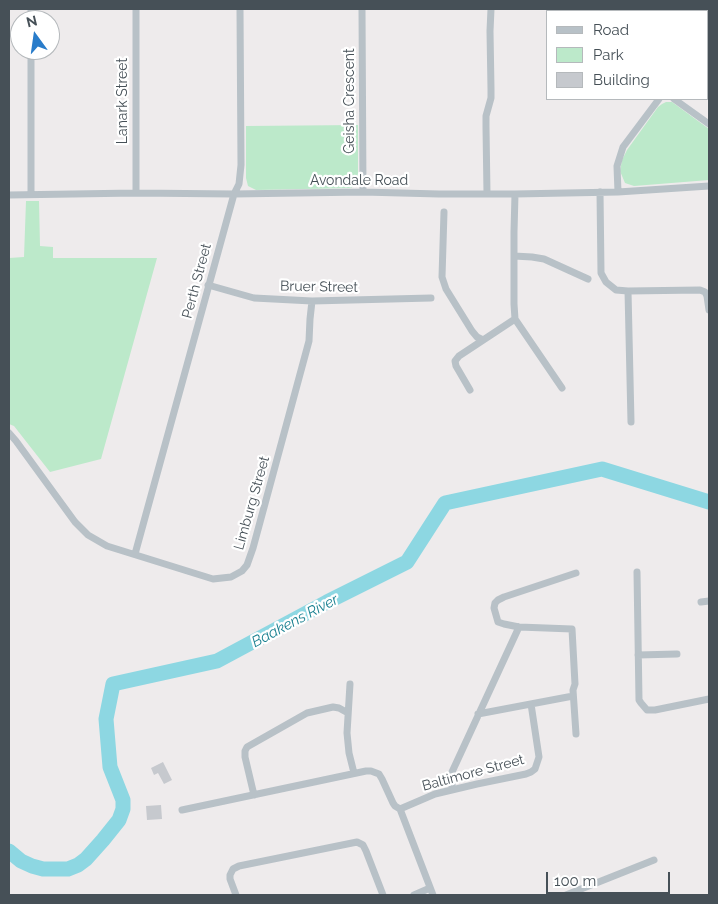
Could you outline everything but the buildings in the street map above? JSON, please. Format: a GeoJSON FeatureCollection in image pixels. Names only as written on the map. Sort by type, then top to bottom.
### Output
{"type":"FeatureCollection","features":[{"type":"Feature","properties":{"kind":"street","name":"Lanark Street"},"geometry":{"type":"LineString","coordinates":[[136,9],[136,193]]}},
{"type":"Feature","properties":{"kind":"street","name":"Perth Street"},"geometry":{"type":"LineString","coordinates":[[135,554],[208,286],[238,184],[241,165],[240,9]]}},
{"type":"Feature","properties":{"kind":"street","name":"Geisha Crescent"},"geometry":{"type":"LineString","coordinates":[[362,9],[363,192]]}},
{"type":"Feature","properties":{"kind":"street"},"geometry":{"type":"LineString","coordinates":[[487,194],[486,116],[491,98],[491,9]]}},
{"type":"Feature","properties":{"kind":"street"},"geometry":{"type":"LineString","coordinates":[[31,60],[31,194]]}},
{"type":"Feature","properties":{"kind":"street"},"geometry":{"type":"LineString","coordinates":[[618,192],[617,166],[623,147],[658,100]]}},
{"type":"Feature","properties":{"kind":"street"},"geometry":{"type":"LineString","coordinates":[[675,100],[709,124]]}},
{"type":"Feature","properties":{"kind":"street","name":"Avondale Road"},"geometry":{"type":"LineString","coordinates":[[9,194],[363,192],[515,194],[618,192],[709,186]]}},
{"type":"Feature","properties":{"kind":"street"},"geometry":{"type":"LineString","coordinates":[[600,192],[601,273],[606,282],[616,290],[700,290],[705,292],[707,296],[709,310]]}},
{"type":"Feature","properties":{"kind":"street"},"geometry":{"type":"LineString","coordinates":[[515,194],[514,304],[516,319],[562,388]]}},
{"type":"Feature","properties":{"kind":"street"},"geometry":{"type":"LineString","coordinates":[[444,212],[442,277],[446,289],[472,331],[483,340]]}},
{"type":"Feature","properties":{"kind":"street"},"geometry":{"type":"LineString","coordinates":[[514,256],[544,259],[588,279]]}},
{"type":"Feature","properties":{"kind":"street","name":"Bruer Street"},"geometry":{"type":"LineString","coordinates":[[208,286],[254,298],[312,301],[431,298]]}},
{"type":"Feature","properties":{"kind":"street"},"geometry":{"type":"LineString","coordinates":[[628,291],[631,422]]}},
{"type":"Feature","properties":{"kind":"street","name":"Limburg Street"},"geometry":{"type":"LineString","coordinates":[[9,433],[88,535],[108,546],[213,579],[231,577],[242,571],[253,548],[309,341],[312,301]]}},
{"type":"Feature","properties":{"kind":"street"},"geometry":{"type":"LineString","coordinates":[[470,390],[455,361],[459,356],[516,319]]}},
{"type":"Feature","properties":{"kind":"street"},"geometry":{"type":"LineString","coordinates":[[637,572],[639,700],[641,704],[647,710],[655,710],[709,699]]}},
{"type":"Feature","properties":{"kind":"street"},"geometry":{"type":"LineString","coordinates":[[576,574],[498,600],[494,608],[498,622],[504,624],[519,627],[572,629],[575,684],[572,690],[576,734]]}},
{"type":"Feature","properties":{"kind":"street"},"geometry":{"type":"LineString","coordinates":[[700,602],[709,601]]}},
{"type":"Feature","properties":{"kind":"street"},"geometry":{"type":"LineString","coordinates":[[452,790],[452,772],[519,627]]}},
{"type":"Feature","properties":{"kind":"street"},"geometry":{"type":"LineString","coordinates":[[638,654],[677,654]]}},
{"type":"Feature","properties":{"kind":"street"},"geometry":{"type":"LineString","coordinates":[[350,684],[347,733],[354,773]]}},
{"type":"Feature","properties":{"kind":"street"},"geometry":{"type":"LineString","coordinates":[[478,714],[573,696]]}},
{"type":"Feature","properties":{"kind":"street","name":"Baltimore Street"},"geometry":{"type":"LineString","coordinates":[[400,809],[435,794],[526,774],[535,769],[538,750],[531,704]]}},
{"type":"Feature","properties":{"kind":"street"},"geometry":{"type":"LineString","coordinates":[[254,795],[245,757],[247,747],[307,713],[334,707],[348,713]]}},
{"type":"Feature","properties":{"kind":"street"},"geometry":{"type":"LineString","coordinates":[[182,810],[354,773],[376,772],[382,778],[392,803],[400,809],[432,892],[414,895]]}},
{"type":"Feature","properties":{"kind":"street"},"geometry":{"type":"LineString","coordinates":[[236,895],[230,875],[233,869],[239,866],[357,842],[363,845],[366,851],[383,895]]}},
{"type":"Feature","properties":{"kind":"street"},"geometry":{"type":"LineString","coordinates":[[566,895],[654,860]]}},
{"type":"Feature","properties":{"kind":"green space"},"geometry":{"type":"Polygon","coordinates":[[[666,102],[672,102],[709,129],[709,180],[634,186],[625,183],[620,171],[622,160],[627,150],[658,107],[666,102]]]}},
{"type":"Feature","properties":{"kind":"green space"},"geometry":{"type":"Polygon","coordinates":[[[358,125],[358,179],[357,183],[351,188],[256,190],[248,186],[246,178],[246,126],[358,125]]]}},
{"type":"Feature","properties":{"kind":"green space"},"geometry":{"type":"Polygon","coordinates":[[[26,201],[39,201],[40,246],[53,247],[53,258],[157,258],[101,459],[50,472],[14,426],[9,424],[9,258],[24,257],[26,201]]]}},
{"type":"Feature","properties":{"kind":"waterway","name":"Baakens River"},"geometry":{"type":"LineString","coordinates":[[9,851],[21,861],[32,866],[43,869],[68,869],[86,859],[119,820],[123,809],[123,800],[110,767],[106,719],[113,684],[217,661],[407,562],[445,503],[602,469],[709,502]]}}]}
